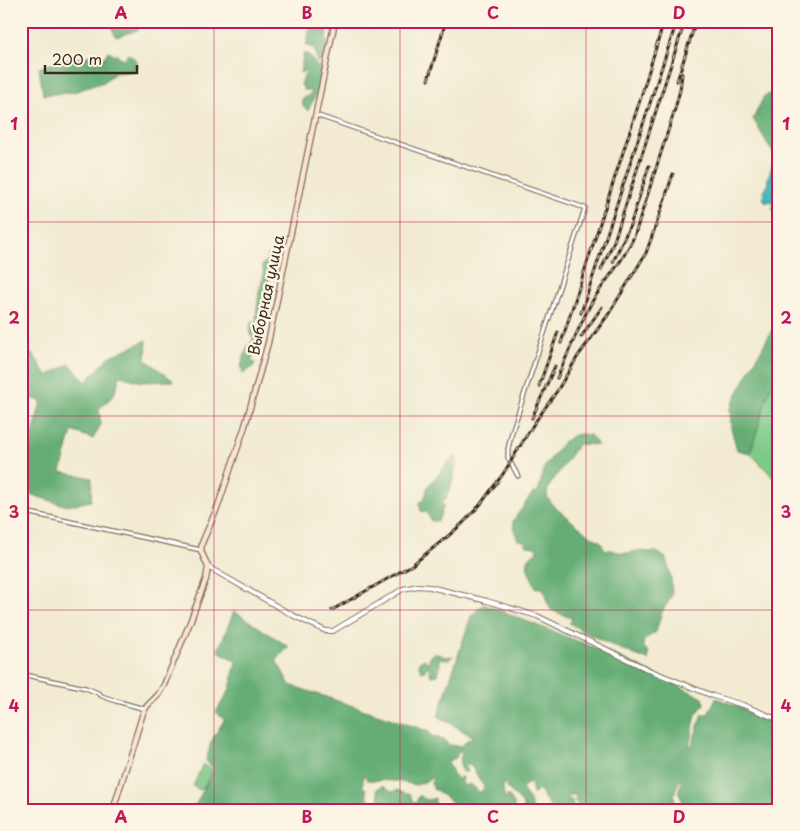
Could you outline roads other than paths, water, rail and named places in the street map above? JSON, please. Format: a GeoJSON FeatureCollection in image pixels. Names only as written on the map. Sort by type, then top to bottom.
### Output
{"type":"FeatureCollection","features":[{"type":"Feature","properties":{"kind":"main road","name":"Выборная улица"},"geometry":{"type":"LineString","coordinates":[[201,551],[204,538],[218,506],[246,426],[265,352],[336,21]]}},
{"type":"Feature","properties":{"kind":"main road"},"geometry":{"type":"LineString","coordinates":[[113,810],[143,713],[160,692],[170,673],[202,591],[208,567],[201,551]]}},
{"type":"Feature","properties":{"kind":"street"},"geometry":{"type":"LineString","coordinates":[[316,116],[585,208],[512,432],[508,458],[518,476]]}},
{"type":"Feature","properties":{"kind":"street"},"geometry":{"type":"LineString","coordinates":[[21,511],[201,551]]}},
{"type":"Feature","properties":{"kind":"street"},"geometry":{"type":"LineString","coordinates":[[208,567],[294,616],[326,631],[333,630],[404,589],[418,586],[487,600],[537,616],[649,670],[779,720]]}},
{"type":"Feature","properties":{"kind":"street"},"geometry":{"type":"LineString","coordinates":[[21,674],[86,688],[116,701],[145,709]]}},
{"type":"Feature","properties":{"kind":"water"},"geometry":{"type":"Polygon","coordinates":[[[773,161],[778,161],[779,163],[779,209],[774,211],[772,208],[775,204],[770,201],[766,203],[763,198],[765,194],[763,192],[768,185],[773,161]]]}},
{"type":"Feature","properties":{"kind":"railway"},"geometry":{"type":"LineString","coordinates":[[428,80],[446,21]]}},
{"type":"Feature","properties":{"kind":"railway"},"geometry":{"type":"LineString","coordinates":[[561,343],[664,21]]}},
{"type":"Feature","properties":{"kind":"railway"},"geometry":{"type":"LineString","coordinates":[[581,313],[677,21]]}},
{"type":"Feature","properties":{"kind":"railway"},"geometry":{"type":"LineString","coordinates":[[601,270],[614,241],[685,21]]}},
{"type":"Feature","properties":{"kind":"railway"},"geometry":{"type":"LineString","coordinates":[[677,81],[696,21]]}},
{"type":"Feature","properties":{"kind":"railway"},"geometry":{"type":"LineString","coordinates":[[557,378],[593,300],[621,260],[635,234],[675,109],[682,74]]}},
{"type":"Feature","properties":{"kind":"railway"},"geometry":{"type":"LineString","coordinates":[[613,262],[631,223],[649,166]]}},
{"type":"Feature","properties":{"kind":"railway"},"geometry":{"type":"LineString","coordinates":[[332,610],[412,565],[463,523],[480,505],[503,474],[578,356],[608,315],[646,253],[673,174]]}},
{"type":"Feature","properties":{"kind":"railway"},"geometry":{"type":"LineString","coordinates":[[581,337],[602,307]]}},
{"type":"Feature","properties":{"kind":"railway"},"geometry":{"type":"LineString","coordinates":[[539,386],[558,332]]}},
{"type":"Feature","properties":{"kind":"railway"},"geometry":{"type":"LineString","coordinates":[[532,418],[555,366]]}}]}
